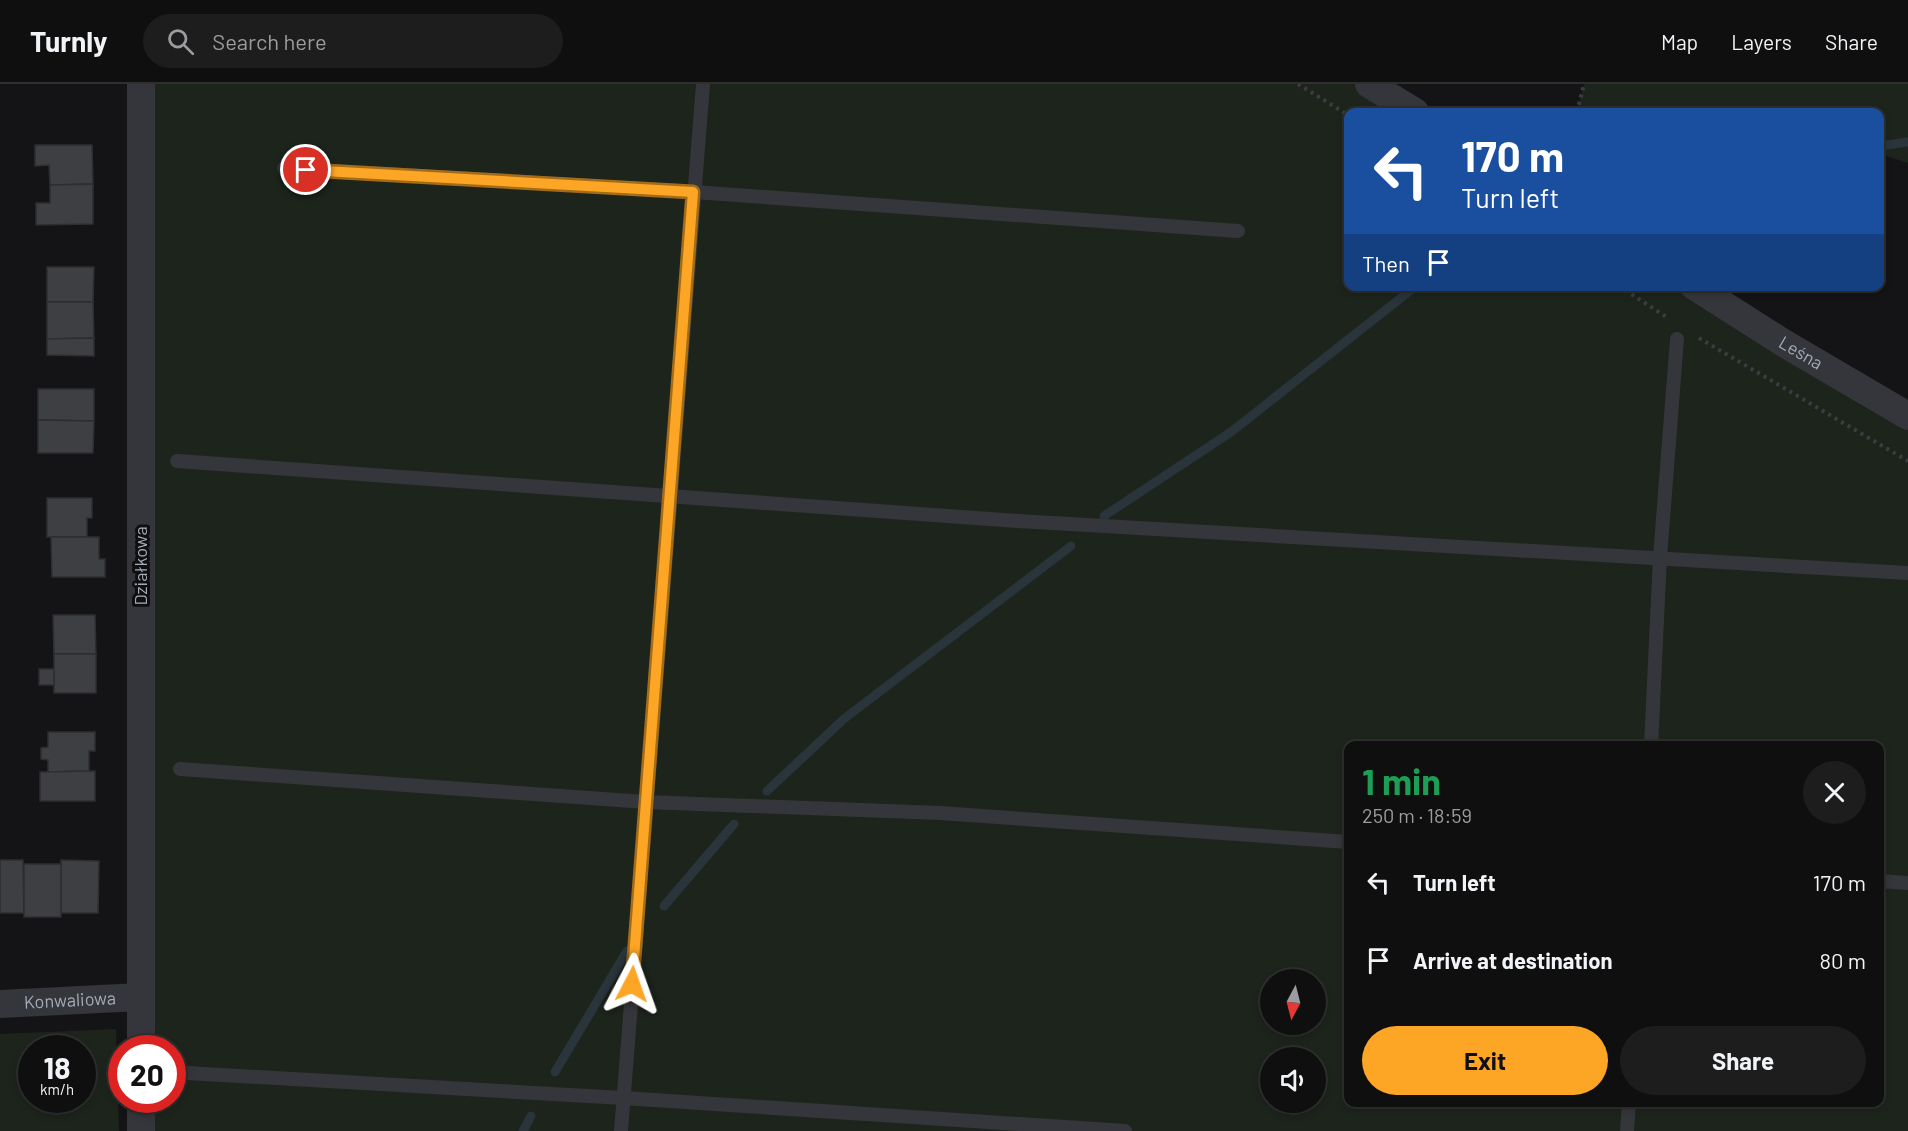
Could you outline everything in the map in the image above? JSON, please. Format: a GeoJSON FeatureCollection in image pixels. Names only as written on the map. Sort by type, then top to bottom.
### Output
{"type":"FeatureCollection","features":[{"type":"Feature","properties":{"kind":"street","name":"Działkowa"},"geometry":{"type":"LineString","coordinates":[[141,84],[141,1035]]}},
{"type":"Feature","properties":{"kind":"street"},"geometry":{"type":"LineString","coordinates":[[1369,84],[1408,108]]}},
{"type":"Feature","properties":{"kind":"street","name":"Leśna"},"geometry":{"type":"LineString","coordinates":[[1702,291],[1782,342],[1908,416]]}},
{"type":"Feature","properties":{"kind":"street","name":"Konwaliowa"},"geometry":{"type":"LineString","coordinates":[[0,1004],[140,997]]}},
{"type":"Feature","properties":{"kind":"street"},"geometry":{"type":"LineString","coordinates":[[141,1113],[141,1131]]}},
{"type":"Feature","properties":{"kind":"lane"},"geometry":{"type":"LineString","coordinates":[[621,1131],[703,84]]}},
{"type":"Feature","properties":{"kind":"lane"},"geometry":{"type":"LineString","coordinates":[[284,168],[693,192],[1238,231]]}},
{"type":"Feature","properties":{"kind":"lane"},"geometry":{"type":"LineString","coordinates":[[1651,741],[1660,557],[1677,339]]}},
{"type":"Feature","properties":{"kind":"lane"},"geometry":{"type":"LineString","coordinates":[[177,461],[1018,521],[1908,573]]}},
{"type":"Feature","properties":{"kind":"lane"},"geometry":{"type":"LineString","coordinates":[[180,769],[646,802],[940,813],[1344,842]]}},
{"type":"Feature","properties":{"kind":"lane"},"geometry":{"type":"LineString","coordinates":[[1884,881],[1908,884]]}},
{"type":"Feature","properties":{"kind":"lane"},"geometry":{"type":"LineString","coordinates":[[186,1073],[623,1098],[1125,1131]]}},
{"type":"Feature","properties":{"kind":"lane"},"geometry":{"type":"LineString","coordinates":[[1627,1131],[1629,1107]]}},
{"type":"Feature","properties":{"kind":"path"},"geometry":{"type":"LineString","coordinates":[[1298,84],[1344,112]]}},
{"type":"Feature","properties":{"kind":"path"},"geometry":{"type":"LineString","coordinates":[[1579,108],[1584,84]]}},
{"type":"Feature","properties":{"kind":"path"},"geometry":{"type":"LineString","coordinates":[[1627,291],[1674,322]]}},
{"type":"Feature","properties":{"kind":"path"},"geometry":{"type":"LineString","coordinates":[[1691,333],[1908,461]]}},
{"type":"Feature","properties":{"kind":"shaded area"},"geometry":{"type":"Polygon","coordinates":[[[141,84],[1369,84],[1408,108],[1344,108],[1344,291],[1701,291],[1908,416],[1908,1131],[141,1131],[141,1113],[186,1113],[186,1035],[141,1035],[141,84]]]}},
{"type":"Feature","properties":{"kind":"shaded area"},"geometry":{"type":"Polygon","coordinates":[[[1584,84],[1908,84],[1908,163],[1884,155],[1884,108],[1578,108],[1584,84]]]}},
{"type":"Feature","properties":{"kind":"shaded area"},"geometry":{"type":"Polygon","coordinates":[[[116,1029],[116,1035],[108,1035],[108,1113],[118,1113],[119,1131],[0,1131],[0,1034],[116,1029]]]}},
{"type":"Feature","properties":{"kind":"building"},"geometry":{"type":"Polygon","coordinates":[[[35,145],[92,145],[93,184],[50,185],[49,165],[35,166],[35,145]]]}},
{"type":"Feature","properties":{"kind":"building"},"geometry":{"type":"Polygon","coordinates":[[[93,184],[93,224],[36,225],[36,203],[50,203],[50,185],[93,184]]]}},
{"type":"Feature","properties":{"kind":"building"},"geometry":{"type":"Polygon","coordinates":[[[47,267],[94,267],[93,302],[47,302],[47,267]]]}},
{"type":"Feature","properties":{"kind":"building"},"geometry":{"type":"Polygon","coordinates":[[[47,302],[93,302],[94,338],[47,339],[47,302]]]}},
{"type":"Feature","properties":{"kind":"building"},"geometry":{"type":"Polygon","coordinates":[[[94,338],[94,356],[47,355],[47,339],[94,338]]]}},
{"type":"Feature","properties":{"kind":"building"},"geometry":{"type":"Polygon","coordinates":[[[38,389],[94,389],[94,421],[38,420],[38,389]]]}},
{"type":"Feature","properties":{"kind":"building"},"geometry":{"type":"Polygon","coordinates":[[[38,420],[94,421],[93,453],[38,453],[38,420]]]}},
{"type":"Feature","properties":{"kind":"building"},"geometry":{"type":"Polygon","coordinates":[[[47,498],[92,498],[92,518],[87,518],[87,537],[47,537],[47,498]]]}},
{"type":"Feature","properties":{"kind":"building"},"geometry":{"type":"Polygon","coordinates":[[[51,537],[99,537],[99,559],[105,559],[105,577],[52,577],[51,537]]]}},
{"type":"Feature","properties":{"kind":"building"},"geometry":{"type":"Polygon","coordinates":[[[53,615],[95,615],[96,654],[54,654],[53,615]]]}},
{"type":"Feature","properties":{"kind":"building"},"geometry":{"type":"Polygon","coordinates":[[[54,654],[96,654],[96,693],[54,693],[54,654]]]}},
{"type":"Feature","properties":{"kind":"building"},"geometry":{"type":"Polygon","coordinates":[[[39,669],[54,669],[54,685],[39,685],[39,669]]]}},
{"type":"Feature","properties":{"kind":"building"},"geometry":{"type":"Polygon","coordinates":[[[48,732],[95,732],[95,751],[89,751],[89,771],[48,772],[48,760],[41,759],[41,748],[48,747],[48,732]]]}},
{"type":"Feature","properties":{"kind":"building"},"geometry":{"type":"Polygon","coordinates":[[[95,771],[95,801],[40,801],[40,772],[95,771]]]}},
{"type":"Feature","properties":{"kind":"building"},"geometry":{"type":"Polygon","coordinates":[[[0,860],[23,860],[24,913],[0,913],[0,860]]]}},
{"type":"Feature","properties":{"kind":"building"},"geometry":{"type":"Polygon","coordinates":[[[61,860],[99,861],[98,913],[61,913],[61,860]]]}},
{"type":"Feature","properties":{"kind":"building"},"geometry":{"type":"Polygon","coordinates":[[[24,864],[61,864],[61,917],[24,917],[24,864]]]}},
{"type":"Feature","properties":{"kind":"waterway"},"geometry":{"type":"LineString","coordinates":[[1884,145],[1908,142]]}},
{"type":"Feature","properties":{"kind":"waterway"},"geometry":{"type":"LineString","coordinates":[[1104,516],[1231,432],[1410,291]]}},
{"type":"Feature","properties":{"kind":"waterway"},"geometry":{"type":"LineString","coordinates":[[767,791],[845,718],[1071,546]]}},
{"type":"Feature","properties":{"kind":"waterway"},"geometry":{"type":"LineString","coordinates":[[664,906],[734,824]]}},
{"type":"Feature","properties":{"kind":"waterway"},"geometry":{"type":"LineString","coordinates":[[555,1072],[627,951]]}},
{"type":"Feature","properties":{"kind":"waterway"},"geometry":{"type":"LineString","coordinates":[[523,1131],[531,1116]]}},
{"type":"Feature","properties":{"kind":"route"},"geometry":{"type":"LineString","coordinates":[[306,170],[693,192],[632,984]]}}]}
